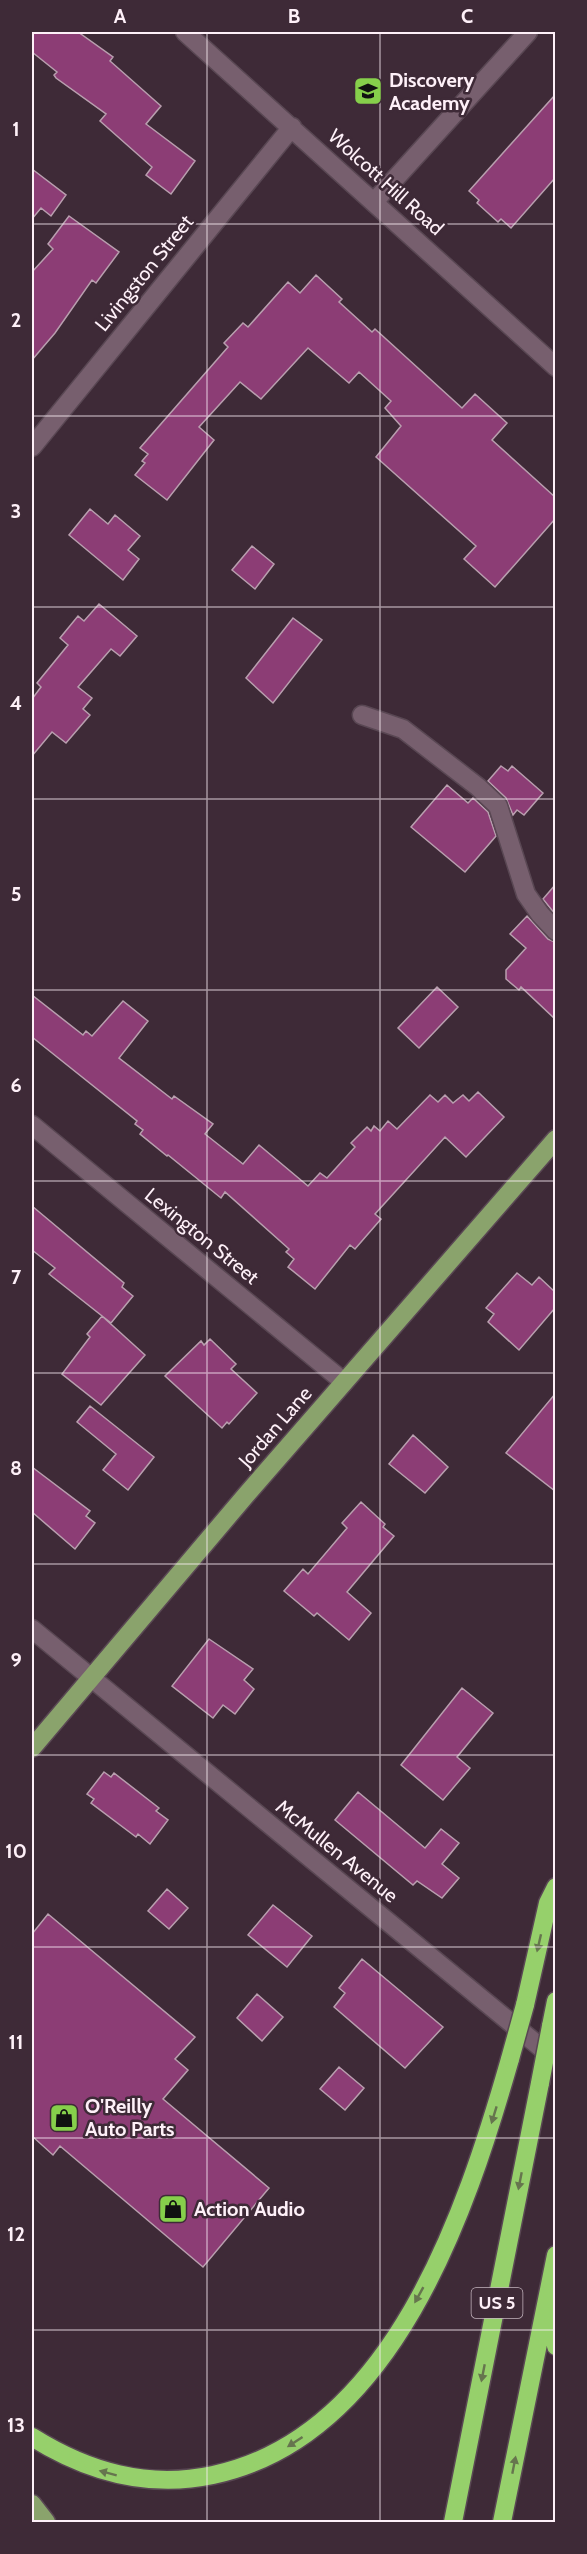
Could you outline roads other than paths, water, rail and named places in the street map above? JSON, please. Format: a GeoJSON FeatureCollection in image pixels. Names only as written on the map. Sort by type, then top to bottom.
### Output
{"type":"FeatureCollection","features":[{"type":"Feature","properties":{"kind":"highway"},"geometry":{"type":"LineString","coordinates":[[32,2437],[103,2473],[161,2481],[201,2478],[240,2469],[283,2450],[314,2429],[351,2394],[395,2337],[426,2282],[472,2179],[510,2059],[548,1903],[555,1887]]}},
{"type":"Feature","properties":{"kind":"highway","name":"US 5"},"geometry":{"type":"LineString","coordinates":[[453,2523],[555,2001]]}},
{"type":"Feature","properties":{"kind":"highway","name":"US 5"},"geometry":{"type":"LineString","coordinates":[[502,2523],[555,2255]]}},
{"type":"Feature","properties":{"kind":"highway"},"geometry":{"type":"LineString","coordinates":[[550,2281],[555,2346]]}},
{"type":"Feature","properties":{"kind":"main road","name":"Jordan Lane"},"geometry":{"type":"LineString","coordinates":[[32,1748],[555,1139]]}},
{"type":"Feature","properties":{"kind":"main road"},"geometry":{"type":"LineString","coordinates":[[32,2504],[46,2523]]}},
{"type":"Feature","properties":{"kind":"street","name":"Wolcott Hill Road"},"geometry":{"type":"LineString","coordinates":[[185,32],[555,367]]}},
{"type":"Feature","properties":{"kind":"street"},"geometry":{"type":"LineString","coordinates":[[374,202],[528,32]]}},
{"type":"Feature","properties":{"kind":"street","name":"Livingston Street"},"geometry":{"type":"LineString","coordinates":[[32,447],[292,127]]}},
{"type":"Feature","properties":{"kind":"street"},"geometry":{"type":"LineString","coordinates":[[362,715],[403,729],[478,787],[498,806],[526,894],[555,931]]}},
{"type":"Feature","properties":{"kind":"street","name":"Lexington Street"},"geometry":{"type":"LineString","coordinates":[[32,1125],[344,1382]]}},
{"type":"Feature","properties":{"kind":"street","name":"McMullen Avenue"},"geometry":{"type":"LineString","coordinates":[[32,1629],[555,2060]]}},
{"type":"Feature","properties":{"kind":"place","name":"Discovery Academy"},"geometry":{"type":"Point","coordinates":[368,91]}},
{"type":"Feature","properties":{"kind":"place","name":"O'Reilly Auto Parts"},"geometry":{"type":"Point","coordinates":[64,2118]}},
{"type":"Feature","properties":{"kind":"place","name":"Action Audio"},"geometry":{"type":"Point","coordinates":[173,2209]}}]}
